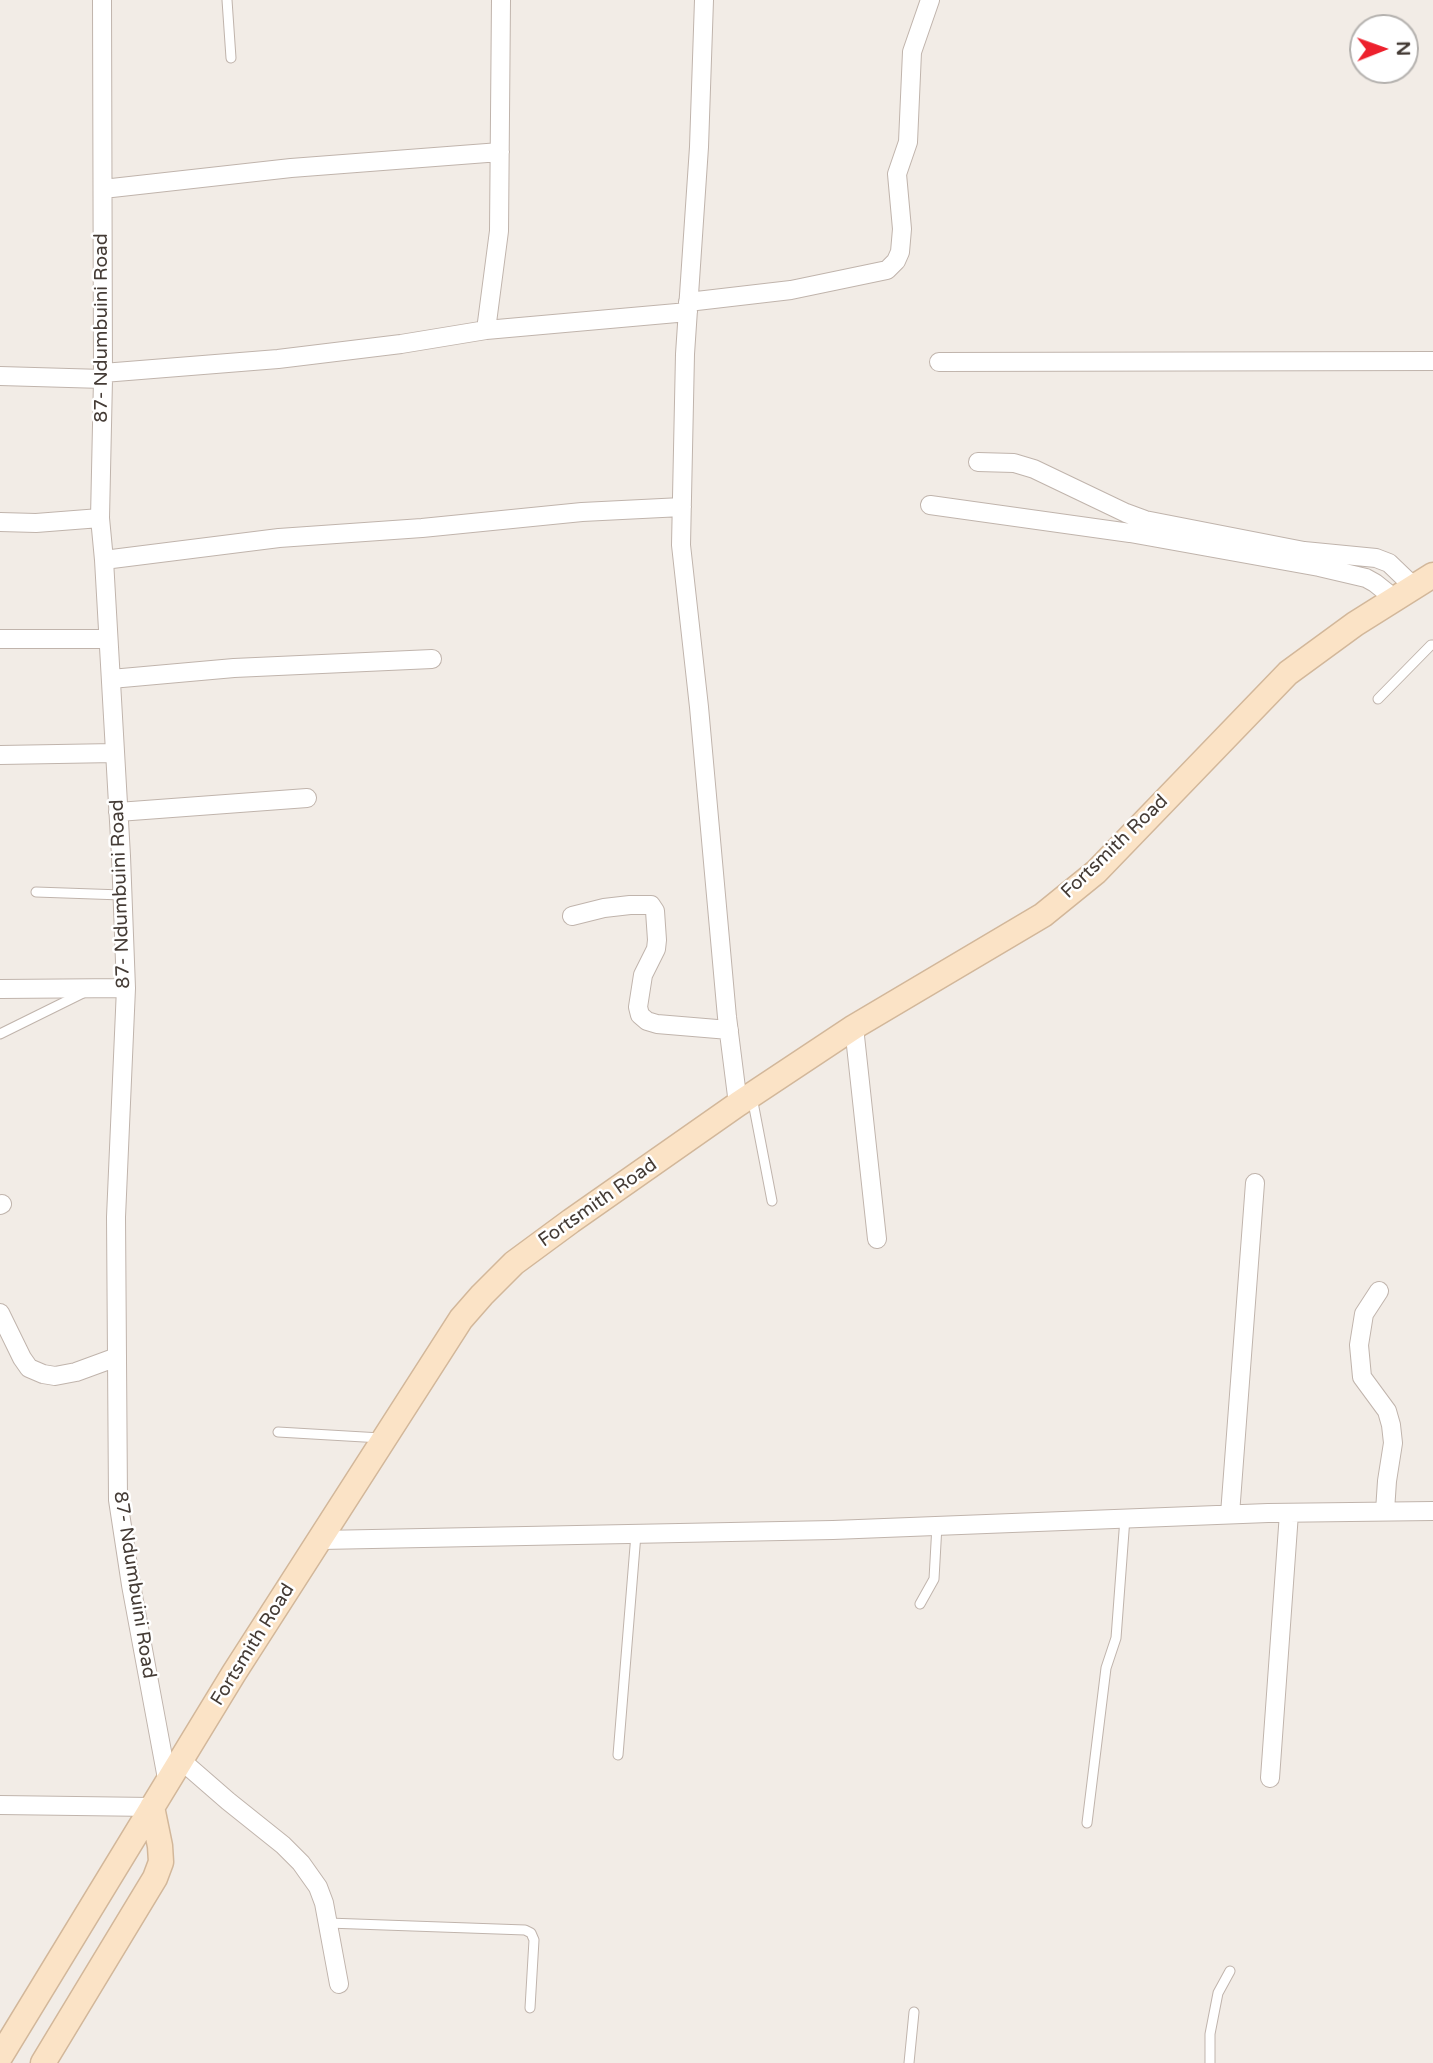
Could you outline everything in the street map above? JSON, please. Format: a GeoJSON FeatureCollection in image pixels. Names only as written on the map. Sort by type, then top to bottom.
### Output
{"type":"FeatureCollection","features":[{"type":"Feature","properties":{"kind":"street","name":"87- Ndumbuini Road"},"geometry":{"type":"LineString","coordinates":[[102,0],[103,376],[100,518],[115,752],[125,988],[116,1217],[118,1500],[131,1586],[168,1784]]}},
{"type":"Feature","properties":{"kind":"street"},"geometry":{"type":"LineString","coordinates":[[486,330],[499,232],[501,0]]}},
{"type":"Feature","properties":{"kind":"street"},"geometry":{"type":"LineString","coordinates":[[704,0],[699,147],[688,307],[681,545],[729,1030],[745,1100]]}},
{"type":"Feature","properties":{"kind":"street"},"geometry":{"type":"LineString","coordinates":[[0,376],[103,376],[278,359],[401,344],[486,330],[688,307],[791,290],[887,270],[900,252],[902,229],[897,174],[908,142],[912,52],[930,0]]}},
{"type":"Feature","properties":{"kind":"street"},"geometry":{"type":"LineString","coordinates":[[103,189],[291,168],[500,152]]}},
{"type":"Feature","properties":{"kind":"street"},"geometry":{"type":"LineString","coordinates":[[939,362],[1433,361]]}},
{"type":"Feature","properties":{"kind":"street"},"geometry":{"type":"LineString","coordinates":[[978,462],[1014,463],[1034,469],[1145,520],[1304,551],[1376,558],[1389,563],[1420,586]]}},
{"type":"Feature","properties":{"kind":"street"},"geometry":{"type":"LineString","coordinates":[[930,505],[1130,533],[1319,568],[1366,578],[1375,583],[1420,586]]}},
{"type":"Feature","properties":{"kind":"street"},"geometry":{"type":"LineString","coordinates":[[104,560],[279,538],[422,528],[582,512],[682,507]]}},
{"type":"Feature","properties":{"kind":"street"},"geometry":{"type":"LineString","coordinates":[[0,522],[36,523],[100,518]]}},
{"type":"Feature","properties":{"kind":"street","name":"Fortsmith Road"},"geometry":{"type":"LineString","coordinates":[[0,2057],[234,1673],[461,1319],[514,1263],[745,1100],[854,1027],[1043,915],[1096,872],[1288,673],[1355,624],[1420,586]]}},
{"type":"Feature","properties":{"kind":"street"},"geometry":{"type":"LineString","coordinates":[[0,639],[108,639]]}},
{"type":"Feature","properties":{"kind":"street"},"geometry":{"type":"LineString","coordinates":[[111,679],[234,668],[432,659]]}},
{"type":"Feature","properties":{"kind":"street"},"geometry":{"type":"LineString","coordinates":[[0,755],[115,752]]}},
{"type":"Feature","properties":{"kind":"street"},"geometry":{"type":"LineString","coordinates":[[118,812],[307,798]]}},
{"type":"Feature","properties":{"kind":"street"},"geometry":{"type":"LineString","coordinates":[[572,916],[604,908],[651,905],[655,911],[657,940],[656,949],[643,975],[638,1007],[640,1015],[657,1024],[729,1030]]}},
{"type":"Feature","properties":{"kind":"street"},"geometry":{"type":"LineString","coordinates":[[0,989],[125,988]]}},
{"type":"Feature","properties":{"kind":"street"},"geometry":{"type":"LineString","coordinates":[[854,1027],[877,1239]]}},
{"type":"Feature","properties":{"kind":"street"},"geometry":{"type":"LineString","coordinates":[[1230,1514],[1255,1183]]}},
{"type":"Feature","properties":{"kind":"street"},"geometry":{"type":"LineString","coordinates":[[1379,1291],[1364,1314],[1359,1345],[1362,1377],[1387,1411],[1391,1425],[1393,1443],[1385,1511]]}},
{"type":"Feature","properties":{"kind":"street"},"geometry":{"type":"LineString","coordinates":[[0,1313],[22,1359],[29,1368],[43,1374],[55,1376],[76,1373],[117,1357]]}},
{"type":"Feature","properties":{"kind":"street"},"geometry":{"type":"LineString","coordinates":[[321,1540],[833,1530],[1230,1514],[1433,1511]]}},
{"type":"Feature","properties":{"kind":"street"},"geometry":{"type":"LineString","coordinates":[[1270,1777],[1289,1513]]}},
{"type":"Feature","properties":{"kind":"street"},"geometry":{"type":"LineString","coordinates":[[182,1761],[283,1844],[301,1863],[317,1887],[328,1923],[339,1984]]}},
{"type":"Feature","properties":{"kind":"street"},"geometry":{"type":"LineString","coordinates":[[0,1805],[152,1807],[160,1846],[160,1862],[155,1878],[43,2063]]}},
{"type":"Feature","properties":{"kind":"lane"},"geometry":{"type":"LineString","coordinates":[[226,0],[231,58]]}},
{"type":"Feature","properties":{"kind":"lane"},"geometry":{"type":"LineString","coordinates":[[1378,699],[1433,645]]}},
{"type":"Feature","properties":{"kind":"lane"},"geometry":{"type":"LineString","coordinates":[[36,892],[122,895]]}},
{"type":"Feature","properties":{"kind":"lane"},"geometry":{"type":"LineString","coordinates":[[0,1034],[91,989]]}},
{"type":"Feature","properties":{"kind":"lane"},"geometry":{"type":"LineString","coordinates":[[745,1100],[772,1202]]}},
{"type":"Feature","properties":{"kind":"lane"},"geometry":{"type":"LineString","coordinates":[[278,1432],[385,1438]]}},
{"type":"Feature","properties":{"kind":"lane"},"geometry":{"type":"LineString","coordinates":[[1087,1823],[1106,1668],[1116,1638],[1125,1518]]}},
{"type":"Feature","properties":{"kind":"lane"},"geometry":{"type":"LineString","coordinates":[[920,1604],[934,1578],[937,1525]]}},
{"type":"Feature","properties":{"kind":"lane"},"geometry":{"type":"LineString","coordinates":[[618,1755],[636,1534]]}},
{"type":"Feature","properties":{"kind":"lane"},"geometry":{"type":"LineString","coordinates":[[328,1923],[525,1930],[531,1933],[534,1940],[530,2008]]}},
{"type":"Feature","properties":{"kind":"lane"},"geometry":{"type":"LineString","coordinates":[[1210,2063],[1210,2034],[1218,1993],[1230,1971]]}},
{"type":"Feature","properties":{"kind":"lane"},"geometry":{"type":"LineString","coordinates":[[909,2063],[914,2012]]}}]}
